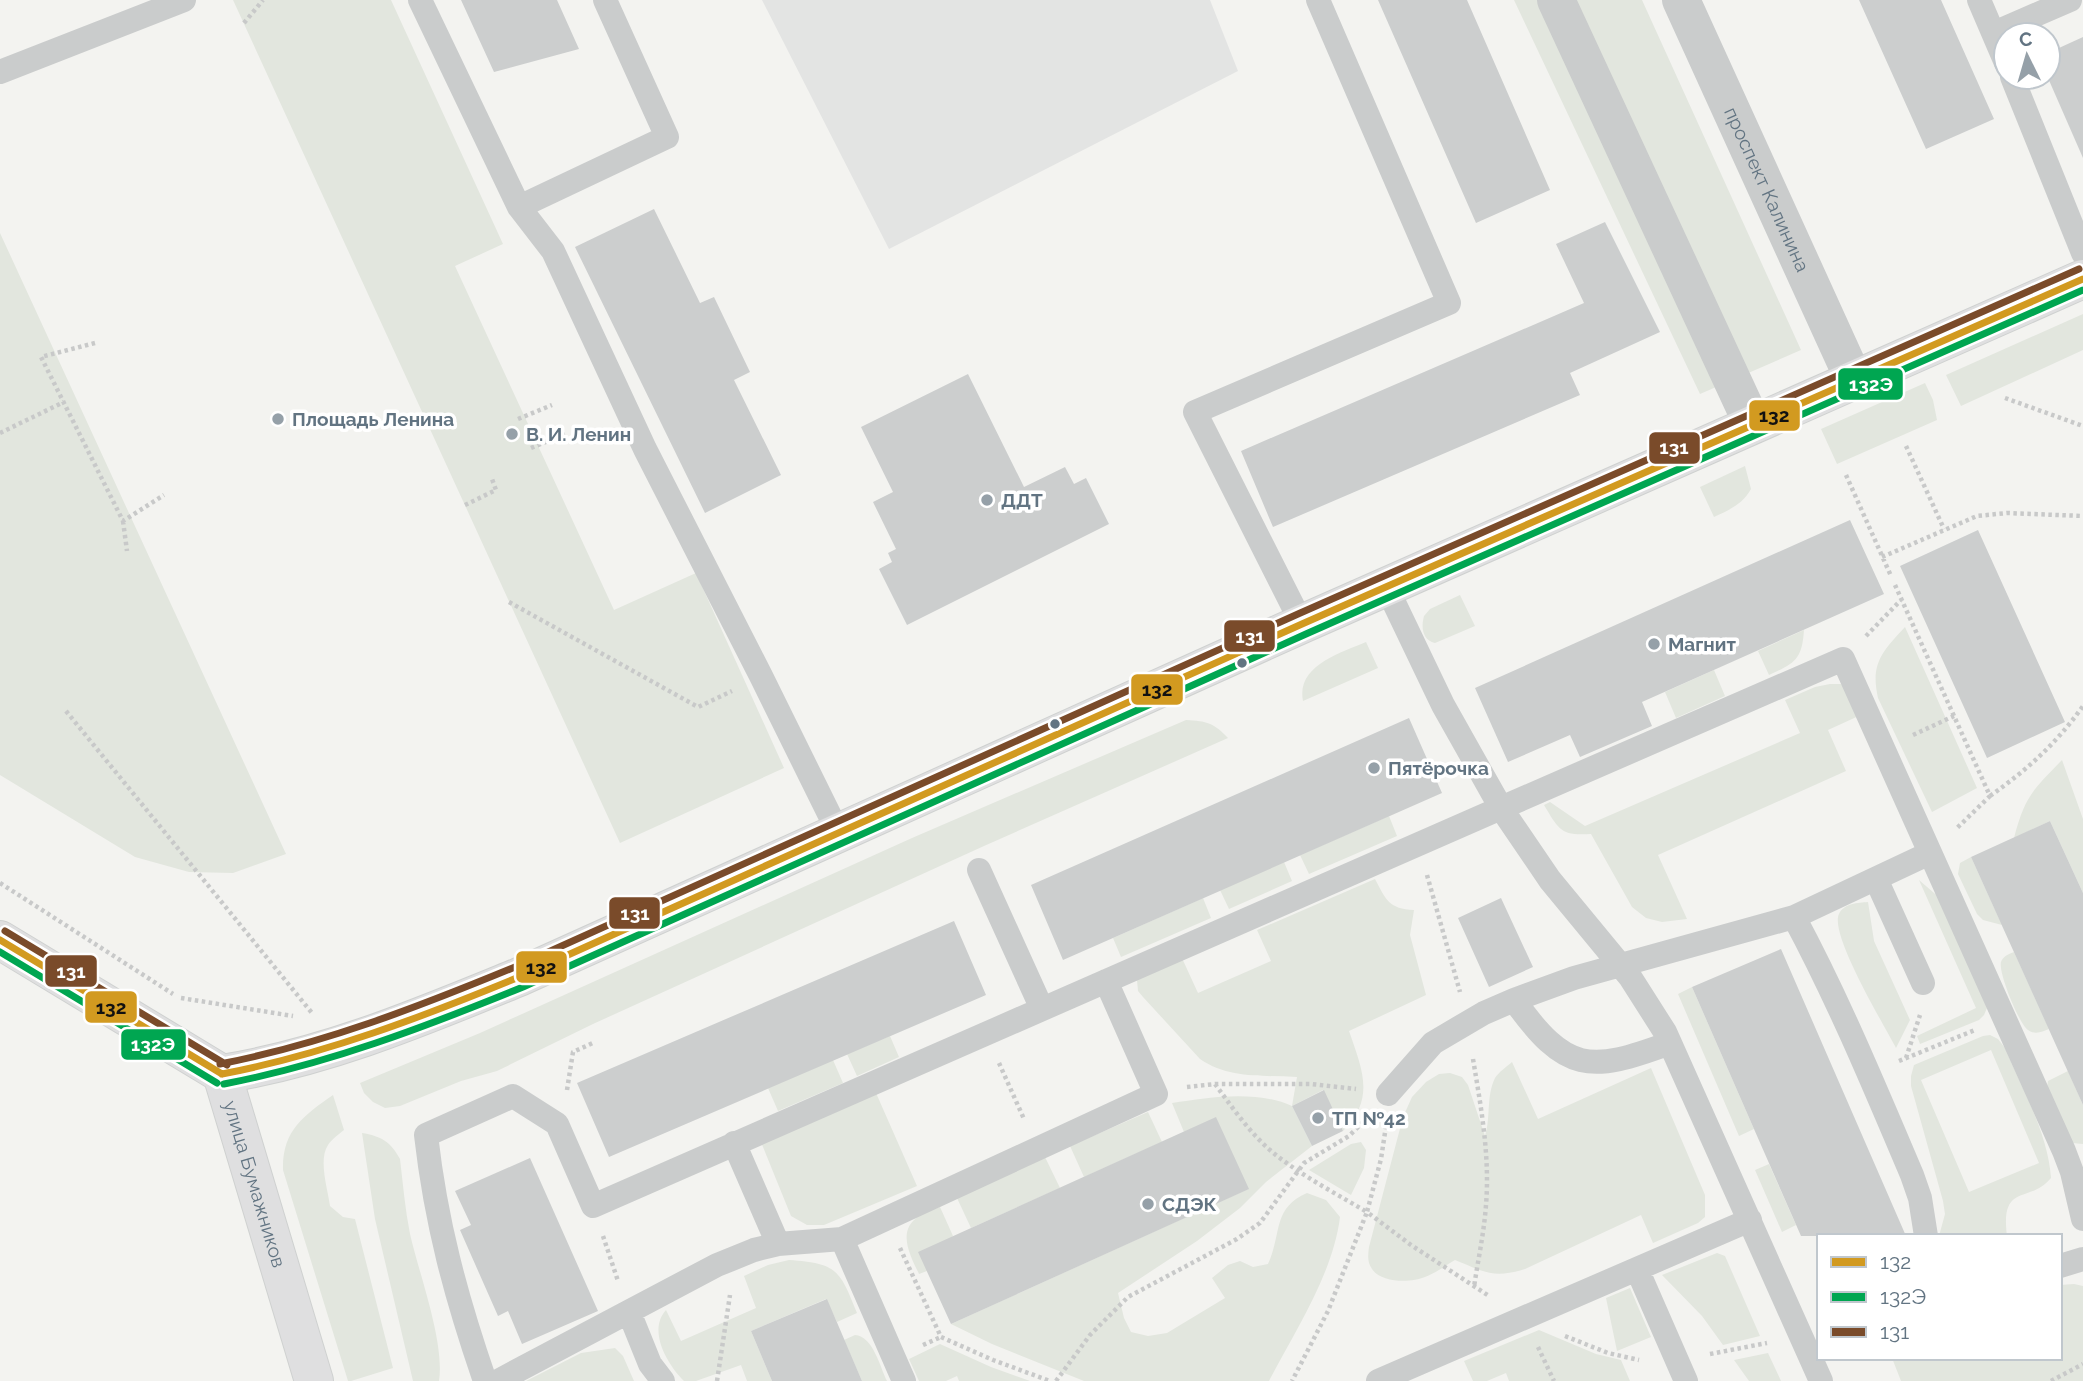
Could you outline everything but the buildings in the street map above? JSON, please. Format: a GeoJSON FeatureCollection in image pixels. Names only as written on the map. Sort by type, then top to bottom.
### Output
{"type":"FeatureCollection","features":[{"type":"Feature","properties":{"kind":"street"},"geometry":{"type":"LineString","coordinates":[[1556,0],[1753,425]]}},
{"type":"Feature","properties":{"kind":"street","name":"проспект Калинина"},"geometry":{"type":"LineString","coordinates":[[1681,0],[1854,380]]}},
{"type":"Feature","properties":{"kind":"street"},"geometry":{"type":"LineString","coordinates":[[222,1074],[300,1059],[404,1024],[519,977],[1386,586],[2083,279]]}},
{"type":"Feature","properties":{"kind":"street","name":"улица Бумажников"},"geometry":{"type":"LineString","coordinates":[[0,940],[222,1074],[314,1381]]}},
{"type":"Feature","properties":{"kind":"lane"},"geometry":{"type":"LineString","coordinates":[[0,72],[184,0]]}},
{"type":"Feature","properties":{"kind":"lane"},"geometry":{"type":"LineString","coordinates":[[420,0],[519,207],[553,251],[645,449],[838,832]]}},
{"type":"Feature","properties":{"kind":"lane"},"geometry":{"type":"LineString","coordinates":[[519,207],[667,136],[605,0]]}},
{"type":"Feature","properties":{"kind":"lane"},"geometry":{"type":"LineString","coordinates":[[1303,624],[1195,412],[1449,303],[1318,0]]}},
{"type":"Feature","properties":{"kind":"lane"},"geometry":{"type":"LineString","coordinates":[[1979,0],[1992,29]]}},
{"type":"Feature","properties":{"kind":"lane"},"geometry":{"type":"LineString","coordinates":[[2022,21],[2070,0]]}},
{"type":"Feature","properties":{"kind":"lane"},"geometry":{"type":"LineString","coordinates":[[2018,91],[2083,253]]}},
{"type":"Feature","properties":{"kind":"lane"},"geometry":{"type":"LineString","coordinates":[[1386,586],[1443,705],[1501,808],[1550,880],[1649,1004],[1670,1043],[1751,1220],[1810,1330],[1821,1381]]}},
{"type":"Feature","properties":{"kind":"lane"},"geometry":{"type":"LineString","coordinates":[[485,1381],[449,1270],[437,1215],[426,1135],[513,1097],[557,1124],[593,1206],[1843,659],[2064,1151],[2083,1219]]}},
{"type":"Feature","properties":{"kind":"lane"},"geometry":{"type":"LineString","coordinates":[[1388,1094],[1433,1043],[1484,1013],[1574,978],[1794,917],[1930,853]]}},
{"type":"Feature","properties":{"kind":"lane"},"geometry":{"type":"LineString","coordinates":[[979,870],[1042,1009]]}},
{"type":"Feature","properties":{"kind":"lane"},"geometry":{"type":"LineString","coordinates":[[1875,879],[1923,983]]}},
{"type":"Feature","properties":{"kind":"lane"},"geometry":{"type":"LineString","coordinates":[[1794,917],[1829,984],[1869,1074],[1920,1198],[1926,1234]]}},
{"type":"Feature","properties":{"kind":"lane"},"geometry":{"type":"LineString","coordinates":[[498,1381],[735,1257],[778,1244],[842,1239],[1156,1094],[1106,981]]}},
{"type":"Feature","properties":{"kind":"lane"},"geometry":{"type":"LineString","coordinates":[[1514,1000],[1543,1038],[1575,1060],[1590,1063],[1611,1062],[1670,1043]]}},
{"type":"Feature","properties":{"kind":"lane"},"geometry":{"type":"LineString","coordinates":[[734,1143],[778,1244]]}},
{"type":"Feature","properties":{"kind":"lane"},"geometry":{"type":"LineString","coordinates":[[1378,1381],[1751,1220]]}},
{"type":"Feature","properties":{"kind":"lane"},"geometry":{"type":"LineString","coordinates":[[842,1239],[904,1381]]}},
{"type":"Feature","properties":{"kind":"lane"},"geometry":{"type":"LineString","coordinates":[[2062,1265],[2083,1259]]}},
{"type":"Feature","properties":{"kind":"lane"},"geometry":{"type":"LineString","coordinates":[[1637,1269],[1686,1381]]}},
{"type":"Feature","properties":{"kind":"lane"},"geometry":{"type":"LineString","coordinates":[[629,1312],[650,1364],[663,1381]]}},
{"type":"Feature","properties":{"kind":"path"},"geometry":{"type":"LineString","coordinates":[[244,23],[263,0]]}},
{"type":"Feature","properties":{"kind":"path"},"geometry":{"type":"LineString","coordinates":[[95,343],[41,357],[123,521],[127,551]]}},
{"type":"Feature","properties":{"kind":"path"},"geometry":{"type":"LineString","coordinates":[[2005,398],[2083,426]]}},
{"type":"Feature","properties":{"kind":"path"},"geometry":{"type":"LineString","coordinates":[[0,433],[64,402]]}},
{"type":"Feature","properties":{"kind":"path"},"geometry":{"type":"LineString","coordinates":[[518,419],[552,405]]}},
{"type":"Feature","properties":{"kind":"path"},"geometry":{"type":"LineString","coordinates":[[531,448],[565,433]]}},
{"type":"Feature","properties":{"kind":"path"},"geometry":{"type":"LineString","coordinates":[[1906,446],[1944,529]]}},
{"type":"Feature","properties":{"kind":"path"},"geometry":{"type":"LineString","coordinates":[[1846,475],[1891,576]]}},
{"type":"Feature","properties":{"kind":"path"},"geometry":{"type":"LineString","coordinates":[[465,505],[496,490],[492,479]]}},
{"type":"Feature","properties":{"kind":"path"},"geometry":{"type":"LineString","coordinates":[[123,521],[164,495]]}},
{"type":"Feature","properties":{"kind":"path"},"geometry":{"type":"LineString","coordinates":[[1882,557],[1944,529],[1989,513],[2083,516]]}},
{"type":"Feature","properties":{"kind":"path"},"geometry":{"type":"LineString","coordinates":[[1895,585],[1990,796]]}},
{"type":"Feature","properties":{"kind":"path"},"geometry":{"type":"LineString","coordinates":[[1843,659],[1901,600]]}},
{"type":"Feature","properties":{"kind":"path"},"geometry":{"type":"LineString","coordinates":[[509,602],[698,707],[761,676]]}},
{"type":"Feature","properties":{"kind":"path"},"geometry":{"type":"LineString","coordinates":[[1930,853],[1990,796],[2039,758],[2083,706]]}},
{"type":"Feature","properties":{"kind":"path"},"geometry":{"type":"LineString","coordinates":[[0,883],[184,1001],[317,1019],[66,711]]}},
{"type":"Feature","properties":{"kind":"path"},"geometry":{"type":"LineString","coordinates":[[1883,748],[1954,716]]}},
{"type":"Feature","properties":{"kind":"path"},"geometry":{"type":"LineString","coordinates":[[1906,1058],[1922,1008],[1923,983]]}},
{"type":"Feature","properties":{"kind":"path"},"geometry":{"type":"LineString","coordinates":[[1869,1074],[2004,1018]]}},
{"type":"Feature","properties":{"kind":"path"},"geometry":{"type":"LineString","coordinates":[[986,1033],[1037,1149]]}},
{"type":"Feature","properties":{"kind":"path"},"geometry":{"type":"LineString","coordinates":[[573,1052],[595,1042]]}},
{"type":"Feature","properties":{"kind":"path"},"geometry":{"type":"LineString","coordinates":[[1156,1094],[1215,1084],[1311,1084],[1388,1094]]}},
{"type":"Feature","properties":{"kind":"path"},"geometry":{"type":"LineString","coordinates":[[1215,1084],[1237,1114],[1270,1150],[1367,1212],[1328,1311],[1292,1381]]}},
{"type":"Feature","properties":{"kind":"path"},"geometry":{"type":"LineString","coordinates":[[1056,1381],[1090,1335],[1128,1297],[1237,1240],[1260,1223],[1304,1163],[1349,1136],[1388,1094]]}},
{"type":"Feature","properties":{"kind":"path"},"geometry":{"type":"LineString","coordinates":[[593,1206],[629,1312]]}},
{"type":"Feature","properties":{"kind":"path"},"geometry":{"type":"LineString","coordinates":[[886,1218],[941,1337],[1050,1381]]}},
{"type":"Feature","properties":{"kind":"path"},"geometry":{"type":"LineString","coordinates":[[718,1381],[735,1257]]}},
{"type":"Feature","properties":{"kind":"path"},"geometry":{"type":"LineString","coordinates":[[2051,1381],[2083,1364]]}},
{"type":"Feature","properties":{"kind":"shaded area"},"geometry":{"type":"Polygon","coordinates":[[[233,0],[391,0],[503,244],[455,266],[614,610],[696,573],[784,768],[620,843],[233,0]]]}},
{"type":"Feature","properties":{"kind":"shaded area"},"geometry":{"type":"Polygon","coordinates":[[[762,0],[1210,0],[1238,71],[889,249],[762,0]]]}},
{"type":"Feature","properties":{"kind":"shaded area"},"geometry":{"type":"Polygon","coordinates":[[[1514,0],[1642,0],[1801,350],[1700,394],[1514,0]]]}},
{"type":"Feature","properties":{"kind":"shaded area"},"geometry":{"type":"Polygon","coordinates":[[[0,233],[286,854],[233,873],[189,872],[135,857],[0,775],[0,233]]]}},
{"type":"Feature","properties":{"kind":"shaded area"},"geometry":{"type":"Polygon","coordinates":[[[2083,314],[2083,350],[1961,406],[1946,375],[2083,314]]]}},
{"type":"Feature","properties":{"kind":"shaded area"},"geometry":{"type":"Polygon","coordinates":[[[1925,383],[1933,400],[1937,420],[1837,464],[1821,429],[1925,383]]]}},
{"type":"Feature","properties":{"kind":"shaded area"},"geometry":{"type":"Polygon","coordinates":[[[1745,466],[1751,489],[1748,494],[1740,503],[1714,517],[1700,487],[1745,466]]]}},
{"type":"Feature","properties":{"kind":"shaded area"},"geometry":{"type":"Polygon","coordinates":[[[1460,595],[1475,626],[1435,643],[1427,639],[1424,616],[1430,609],[1460,595]]]}},
{"type":"Feature","properties":{"kind":"shaded area"},"geometry":{"type":"Polygon","coordinates":[[[1905,627],[1977,788],[1932,812],[1878,698],[1876,686],[1880,658],[1905,627]]]}},
{"type":"Feature","properties":{"kind":"shaded area"},"geometry":{"type":"Polygon","coordinates":[[[1804,630],[1796,659],[1769,675],[1758,651],[1804,630]]]}},
{"type":"Feature","properties":{"kind":"shaded area"},"geometry":{"type":"Polygon","coordinates":[[[1366,642],[1378,668],[1303,701],[1306,679],[1313,670],[1333,656],[1366,642]]]}},
{"type":"Feature","properties":{"kind":"shaded area"},"geometry":{"type":"Polygon","coordinates":[[[1714,670],[1725,696],[1676,718],[1665,692],[1714,670]]]}},
{"type":"Feature","properties":{"kind":"shaded area"},"geometry":{"type":"Polygon","coordinates":[[[1841,684],[1852,695],[1863,714],[1828,730],[1846,771],[1658,855],[1687,919],[1662,922],[1646,918],[1632,907],[1591,834],[1573,834],[1562,830],[1544,805],[1550,802],[1585,826],[1800,733],[1785,700],[1815,687],[1841,684]]]}},
{"type":"Feature","properties":{"kind":"shaded area"},"geometry":{"type":"Polygon","coordinates":[[[1186,720],[1210,724],[1228,738],[593,1024],[497,1071],[461,1081],[400,1106],[385,1108],[364,1093],[360,1083],[480,1033],[912,838],[1186,720]]]}},
{"type":"Feature","properties":{"kind":"shaded area"},"geometry":{"type":"Polygon","coordinates":[[[2062,760],[2083,819],[2083,893],[2050,821],[2014,838],[2031,794],[2062,760]]]}},
{"type":"Feature","properties":{"kind":"shaded area"},"geometry":{"type":"Polygon","coordinates":[[[1389,816],[1397,836],[1309,874],[1300,855],[1389,816]]]}},
{"type":"Feature","properties":{"kind":"shaded area"},"geometry":{"type":"Polygon","coordinates":[[[1971,857],[2002,925],[1983,920],[1977,914],[1958,874],[1960,863],[1971,857]]]}},
{"type":"Feature","properties":{"kind":"shaded area"},"geometry":{"type":"Polygon","coordinates":[[[1284,862],[1292,881],[1229,909],[1220,890],[1284,862]]]}},
{"type":"Feature","properties":{"kind":"shaded area"},"geometry":{"type":"Polygon","coordinates":[[[1375,879],[1389,902],[1399,908],[1414,910],[1410,935],[1426,995],[1349,1031],[1362,1071],[1363,1095],[1360,1107],[1343,1131],[1323,1090],[1292,1106],[1297,1077],[1234,1073],[1200,1059],[1138,991],[1137,980],[1181,956],[1198,993],[1271,961],[1257,930],[1375,879]]]}},
{"type":"Feature","properties":{"kind":"shaded area"},"geometry":{"type":"Polygon","coordinates":[[[1919,880],[1941,899],[1987,1008],[1979,1020],[1920,1044],[1917,1036],[1976,1008],[1919,880]]]}},
{"type":"Feature","properties":{"kind":"shaded area"},"geometry":{"type":"Polygon","coordinates":[[[1203,898],[1211,918],[1121,957],[1113,938],[1203,898]]]}},
{"type":"Feature","properties":{"kind":"shaded area"},"geometry":{"type":"Polygon","coordinates":[[[1868,902],[1874,941],[1910,1020],[1896,1048],[1849,959],[1838,925],[1841,910],[1852,904],[1868,902]]]}},
{"type":"Feature","properties":{"kind":"shaded area"},"geometry":{"type":"Polygon","coordinates":[[[2014,952],[2049,1029],[2031,1032],[2024,1026],[2015,1008],[2001,968],[2003,958],[2014,952]]]}},
{"type":"Feature","properties":{"kind":"shaded area"},"geometry":{"type":"Polygon","coordinates":[[[1692,987],[1754,1129],[1739,1136],[1678,994],[1692,987]]]}},
{"type":"Feature","properties":{"kind":"shaded area"},"geometry":{"type":"Polygon","coordinates":[[[1990,1035],[1998,1039],[2005,1048],[2040,1128],[2051,1178],[2043,1186],[2012,1201],[2006,1219],[2007,1234],[1940,1234],[1945,1214],[1911,1086],[1914,1065],[1983,1036],[1990,1035]],[[1991,1050],[1921,1080],[1969,1192],[2039,1163],[1991,1050]]]}},
{"type":"Feature","properties":{"kind":"shaded area"},"geometry":{"type":"Polygon","coordinates":[[[890,1036],[899,1057],[857,1076],[847,1054],[890,1036]]]}},
{"type":"Feature","properties":{"kind":"shaded area"},"geometry":{"type":"Polygon","coordinates":[[[833,1060],[843,1083],[778,1111],[768,1088],[833,1060]]]}},
{"type":"Feature","properties":{"kind":"shaded area"},"geometry":{"type":"Polygon","coordinates":[[[1512,1062],[1538,1119],[1651,1068],[1705,1195],[1705,1217],[1698,1223],[1653,1243],[1641,1215],[1525,1269],[1505,1274],[1489,1273],[1455,1260],[1419,1279],[1397,1280],[1376,1274],[1369,1264],[1369,1247],[1403,1117],[1412,1097],[1426,1082],[1439,1074],[1450,1073],[1462,1077],[1468,1085],[1485,1136],[1492,1085],[1497,1076],[1512,1062]]]}},
{"type":"Feature","properties":{"kind":"shaded area"},"geometry":{"type":"Polygon","coordinates":[[[2068,1071],[2083,1105],[2083,1144],[2072,1143],[2047,1088],[2048,1081],[2068,1071]]]}},
{"type":"Feature","properties":{"kind":"shaded area"},"geometry":{"type":"Polygon","coordinates":[[[876,1093],[917,1186],[824,1225],[807,1225],[791,1216],[761,1142],[876,1093]]]}},
{"type":"Feature","properties":{"kind":"shaded area"},"geometry":{"type":"Polygon","coordinates":[[[333,1095],[344,1130],[331,1141],[325,1151],[324,1167],[330,1206],[343,1217],[355,1219],[393,1368],[351,1381],[348,1381],[283,1170],[286,1145],[296,1126],[333,1095]]]}},
{"type":"Feature","properties":{"kind":"shaded area"},"geometry":{"type":"Polygon","coordinates":[[[1248,1096],[1292,1106],[1312,1146],[1197,1241],[1118,1293],[1124,1318],[1131,1332],[1148,1336],[1167,1333],[1225,1298],[1212,1278],[1228,1265],[1240,1261],[1253,1267],[1268,1264],[1283,1214],[1296,1199],[1307,1193],[1326,1200],[1340,1217],[1330,1260],[1312,1302],[1269,1381],[1084,1381],[992,1344],[951,1324],[1248,1189],[1216,1118],[1184,1132],[1172,1103],[1248,1096]]]}},
{"type":"Feature","properties":{"kind":"shaded area"},"geometry":{"type":"Polygon","coordinates":[[[1148,1112],[1162,1142],[1084,1177],[1070,1146],[1148,1112]]]}},
{"type":"Feature","properties":{"kind":"shaded area"},"geometry":{"type":"Polygon","coordinates":[[[362,1133],[385,1141],[400,1159],[410,1234],[435,1328],[440,1365],[439,1381],[413,1381],[375,1219],[362,1133]]]}},
{"type":"Feature","properties":{"kind":"shaded area"},"geometry":{"type":"Polygon","coordinates":[[[1361,1142],[1366,1150],[1364,1168],[1351,1195],[1309,1170],[1351,1144],[1361,1142]]]}},
{"type":"Feature","properties":{"kind":"shaded area"},"geometry":{"type":"Polygon","coordinates":[[[1045,1157],[1060,1188],[971,1228],[957,1198],[1045,1157]]]}},
{"type":"Feature","properties":{"kind":"shaded area"},"geometry":{"type":"Polygon","coordinates":[[[1769,1164],[1796,1225],[1782,1232],[1755,1170],[1769,1164]]]}},
{"type":"Feature","properties":{"kind":"shaded area"},"geometry":{"type":"Polygon","coordinates":[[[940,1207],[953,1236],[927,1271],[919,1274],[908,1247],[909,1226],[926,1212],[940,1207]]]}},
{"type":"Feature","properties":{"kind":"shaded area"},"geometry":{"type":"Polygon","coordinates":[[[1717,1253],[1725,1256],[1760,1336],[1723,1345],[1702,1316],[1662,1275],[1717,1253]]]}},
{"type":"Feature","properties":{"kind":"shaded area"},"geometry":{"type":"Polygon","coordinates":[[[789,1260],[818,1264],[835,1272],[846,1287],[857,1313],[837,1322],[826,1299],[751,1331],[772,1381],[747,1381],[741,1365],[696,1381],[684,1381],[666,1357],[659,1337],[661,1318],[666,1310],[681,1341],[756,1308],[744,1276],[768,1265],[789,1260]]]}},
{"type":"Feature","properties":{"kind":"shaded area"},"geometry":{"type":"Polygon","coordinates":[[[2062,1285],[2083,1286],[2083,1381],[1901,1381],[1893,1360],[2062,1360],[2062,1285]]]}},
{"type":"Feature","properties":{"kind":"shaded area"},"geometry":{"type":"Polygon","coordinates":[[[1630,1288],[1651,1337],[1617,1351],[1606,1298],[1630,1288]]]}},
{"type":"Feature","properties":{"kind":"shaded area"},"geometry":{"type":"Polygon","coordinates":[[[1539,1330],[1596,1354],[1621,1360],[1630,1381],[1509,1381],[1506,1373],[1487,1381],[1473,1381],[1464,1361],[1539,1330]]]}},
{"type":"Feature","properties":{"kind":"shaded area"},"geometry":{"type":"Polygon","coordinates":[[[855,1335],[871,1346],[887,1381],[862,1381],[844,1340],[855,1335]]]}},
{"type":"Feature","properties":{"kind":"shaded area"},"geometry":{"type":"Polygon","coordinates":[[[940,1344],[1030,1381],[959,1381],[957,1376],[946,1381],[919,1381],[909,1359],[940,1344]]]}},
{"type":"Feature","properties":{"kind":"shaded area"},"geometry":{"type":"Polygon","coordinates":[[[615,1348],[623,1356],[634,1381],[526,1381],[581,1353],[615,1348]]]}},
{"type":"Feature","properties":{"kind":"shaded area"},"geometry":{"type":"Polygon","coordinates":[[[1768,1353],[1781,1381],[1749,1381],[1734,1360],[1768,1353]]]}},
{"type":"Feature","properties":{"kind":"transit line","name":"131"},"geometry":{"type":"LineString","coordinates":[[220,1064],[296,1046],[370,1023],[515,967],[1298,614],[2079,269]]}},
{"type":"Feature","properties":{"kind":"transit line","name":"132"},"geometry":{"type":"LineString","coordinates":[[222,1074],[299,1056],[373,1033],[519,977],[1302,624],[2083,279]]}},
{"type":"Feature","properties":{"kind":"transit line","name":"132Э"},"geometry":{"type":"LineString","coordinates":[[224,1084],[301,1066],[376,1043],[523,987],[1306,634],[2083,290]]}},
{"type":"Feature","properties":{"kind":"transit line","name":"131"},"geometry":{"type":"LineString","coordinates":[[5,931],[227,1065]]}},
{"type":"Feature","properties":{"kind":"transit line","name":"132"},"geometry":{"type":"LineString","coordinates":[[0,940],[222,1074]]}},
{"type":"Feature","properties":{"kind":"transit line","name":"132Э"},"geometry":{"type":"LineString","coordinates":[[0,952],[217,1083]]}},
{"type":"Feature","properties":{"kind":"place","name":"Площадь Ленина"},"geometry":{"type":"Point","coordinates":[278,419]}},
{"type":"Feature","properties":{"kind":"place","name":"В. И. Ленин"},"geometry":{"type":"Point","coordinates":[512,434]}},
{"type":"Feature","properties":{"kind":"place","name":"ДДТ"},"geometry":{"type":"Point","coordinates":[987,500]}},
{"type":"Feature","properties":{"kind":"place","name":"Магнит"},"geometry":{"type":"Point","coordinates":[1654,644]}},
{"type":"Feature","properties":{"kind":"place","name":"Пятёрочка"},"geometry":{"type":"Point","coordinates":[1374,768]}},
{"type":"Feature","properties":{"kind":"place","name":"ТП №42"},"geometry":{"type":"Point","coordinates":[1318,1118]}},
{"type":"Feature","properties":{"kind":"place","name":"СДЭК"},"geometry":{"type":"Point","coordinates":[1148,1204]}}]}
